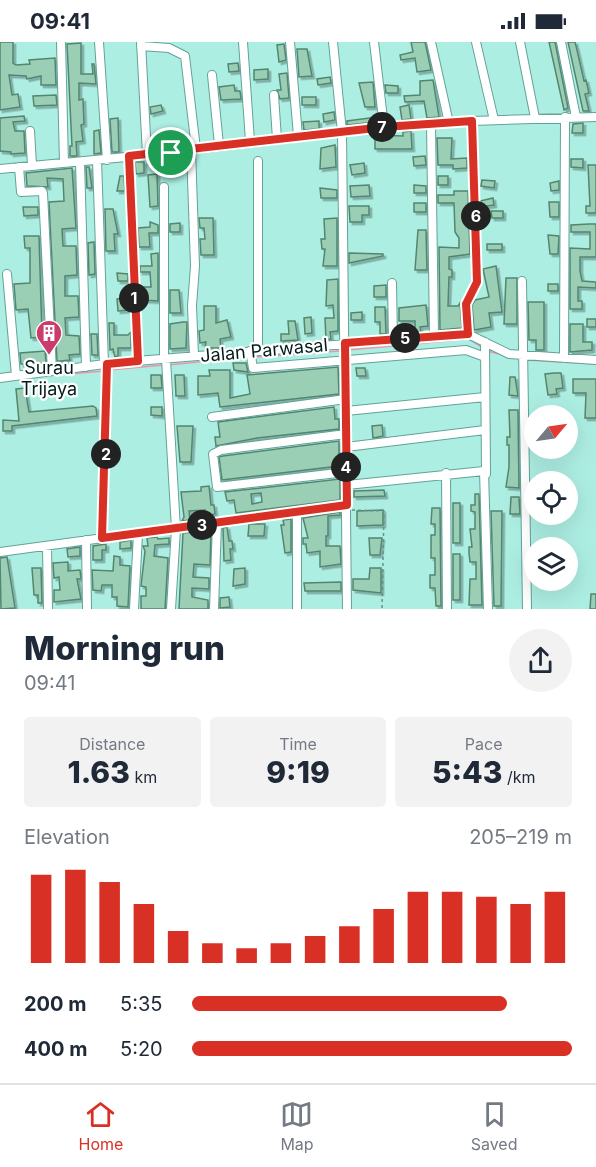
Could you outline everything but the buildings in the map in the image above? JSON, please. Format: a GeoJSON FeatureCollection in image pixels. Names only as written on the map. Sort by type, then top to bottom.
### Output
{"type":"FeatureCollection","features":[{"type":"Feature","properties":{"kind":"street"},"geometry":{"type":"LineString","coordinates":[[62,42],[64,163]]}},
{"type":"Feature","properties":{"kind":"street"},"geometry":{"type":"LineString","coordinates":[[99,42],[107,159]]}},
{"type":"Feature","properties":{"kind":"street"},"geometry":{"type":"LineString","coordinates":[[243,42],[250,141]]}},
{"type":"Feature","properties":{"kind":"street"},"geometry":{"type":"LineString","coordinates":[[290,42],[298,136]]}},
{"type":"Feature","properties":{"kind":"street"},"geometry":{"type":"LineString","coordinates":[[333,42],[342,132],[347,609]]}},
{"type":"Feature","properties":{"kind":"street"},"geometry":{"type":"LineString","coordinates":[[374,42],[384,127]]}},
{"type":"Feature","properties":{"kind":"street"},"geometry":{"type":"LineString","coordinates":[[431,42],[449,123]]}},
{"type":"Feature","properties":{"kind":"street"},"geometry":{"type":"LineString","coordinates":[[476,42],[494,120]]}},
{"type":"Feature","properties":{"kind":"street"},"geometry":{"type":"LineString","coordinates":[[520,42],[535,118]]}},
{"type":"Feature","properties":{"kind":"street"},"geometry":{"type":"LineString","coordinates":[[561,42],[576,117]]}},
{"type":"Feature","properties":{"kind":"street"},"geometry":{"type":"LineString","coordinates":[[147,155],[141,44],[169,48],[185,56],[193,149],[194,356]]}},
{"type":"Feature","properties":{"kind":"street"},"geometry":{"type":"LineString","coordinates":[[212,75],[219,145]]}},
{"type":"Feature","properties":{"kind":"street"},"geometry":{"type":"LineString","coordinates":[[274,94],[277,139]]}},
{"type":"Feature","properties":{"kind":"street"},"geometry":{"type":"LineString","coordinates":[[564,358],[565,117]]}},
{"type":"Feature","properties":{"kind":"street"},"geometry":{"type":"LineString","coordinates":[[0,169],[147,155],[250,141],[384,127],[535,118],[596,117]]}},
{"type":"Feature","properties":{"kind":"street"},"geometry":{"type":"LineString","coordinates":[[468,334],[466,304],[477,282],[472,121]]}},
{"type":"Feature","properties":{"kind":"street"},"geometry":{"type":"LineString","coordinates":[[431,124],[434,336]]}},
{"type":"Feature","properties":{"kind":"street"},"geometry":{"type":"LineString","coordinates":[[30,131],[32,165]]}},
{"type":"Feature","properties":{"kind":"street"},"geometry":{"type":"LineString","coordinates":[[129,156],[138,361]]}},
{"type":"Feature","properties":{"kind":"street"},"geometry":{"type":"LineString","coordinates":[[97,160],[107,367],[102,538]]}},
{"type":"Feature","properties":{"kind":"street"},"geometry":{"type":"LineString","coordinates":[[258,161],[252,368],[345,351],[403,346],[466,350],[485,357]]}},
{"type":"Feature","properties":{"kind":"street"},"geometry":{"type":"LineString","coordinates":[[80,162],[86,366]]}},
{"type":"Feature","properties":{"kind":"street"},"geometry":{"type":"LineString","coordinates":[[19,167],[21,192],[42,191],[44,193],[52,371]]}},
{"type":"Feature","properties":{"kind":"street"},"geometry":{"type":"LineString","coordinates":[[164,187],[166,362],[176,529],[171,609]]}},
{"type":"Feature","properties":{"kind":"street"},"geometry":{"type":"LineString","coordinates":[[7,274],[16,376]]}},
{"type":"Feature","properties":{"kind":"street"},"geometry":{"type":"LineString","coordinates":[[522,281],[527,609]]}},
{"type":"Feature","properties":{"kind":"street"},"geometry":{"type":"LineString","coordinates":[[392,283],[393,339]]}},
{"type":"Feature","properties":{"kind":"street","name":"Jalan Parwasal"},"geometry":{"type":"LineString","coordinates":[[0,378],[86,366],[107,367],[138,361],[166,362],[194,356],[379,348],[393,339],[403,346],[434,336],[468,334],[523,360],[564,358],[596,360]]}},
{"type":"Feature","properties":{"kind":"street"},"geometry":{"type":"LineString","coordinates":[[485,342],[488,609]]}},
{"type":"Feature","properties":{"kind":"street"},"geometry":{"type":"LineString","coordinates":[[346,411],[485,398]]}},
{"type":"Feature","properties":{"kind":"street"},"geometry":{"type":"LineString","coordinates":[[212,417],[346,399]]}},
{"type":"Feature","properties":{"kind":"street"},"geometry":{"type":"LineString","coordinates":[[346,447],[485,430]]}},
{"type":"Feature","properties":{"kind":"street"},"geometry":{"type":"LineString","coordinates":[[346,434],[221,450],[213,454],[215,483],[218,488],[346,472]]}},
{"type":"Feature","properties":{"kind":"street"},"geometry":{"type":"LineString","coordinates":[[347,485],[482,470],[486,474]]}},
{"type":"Feature","properties":{"kind":"street"},"geometry":{"type":"LineString","coordinates":[[446,473],[447,609]]}},
{"type":"Feature","properties":{"kind":"street"},"geometry":{"type":"LineString","coordinates":[[0,552],[297,511],[347,508]]}},
{"type":"Feature","properties":{"kind":"street"},"geometry":{"type":"LineString","coordinates":[[297,511],[297,609]]}},
{"type":"Feature","properties":{"kind":"street"},"geometry":{"type":"LineString","coordinates":[[214,609],[218,523]]}},
{"type":"Feature","properties":{"kind":"street"},"geometry":{"type":"LineString","coordinates":[[134,609],[138,534]]}},
{"type":"Feature","properties":{"kind":"street"},"geometry":{"type":"LineString","coordinates":[[86,540],[87,609]]}},
{"type":"Feature","properties":{"kind":"street"},"geometry":{"type":"LineString","coordinates":[[47,546],[48,609]]}},
{"type":"Feature","properties":{"kind":"path"},"geometry":{"type":"LineString","coordinates":[[347,508],[384,511],[382,609]]}},
{"type":"Feature","properties":{"kind":"waterway"},"geometry":{"type":"LineString","coordinates":[[348,350],[469,339],[481,347]]}},
{"type":"Feature","properties":{"kind":"waterway"},"geometry":{"type":"LineString","coordinates":[[255,357],[340,351]]}},
{"type":"Feature","properties":{"kind":"waterway"},"geometry":{"type":"LineString","coordinates":[[487,351],[520,359]]}},
{"type":"Feature","properties":{"kind":"waterway"},"geometry":{"type":"LineString","coordinates":[[168,365],[247,357]]}},
{"type":"Feature","properties":{"kind":"waterway"},"geometry":{"type":"LineString","coordinates":[[525,360],[596,364]]}},
{"type":"Feature","properties":{"kind":"waterway"},"geometry":{"type":"LineString","coordinates":[[109,370],[164,365]]}},
{"type":"Feature","properties":{"kind":"waterway"},"geometry":{"type":"LineString","coordinates":[[34,377],[104,371]]}},
{"type":"Feature","properties":{"kind":"place","name":"Surau Trijaya"},"geometry":{"type":"Point","coordinates":[49,356]}},
{"type":"Feature","properties":{"kind":"route"},"geometry":{"type":"LineString","coordinates":[[472,121],[477,282],[467,298],[468,334],[345,343],[347,505],[102,538],[109,386],[107,364],[138,361],[129,156],[171,153],[250,141],[384,127],[472,121]]}}]}
